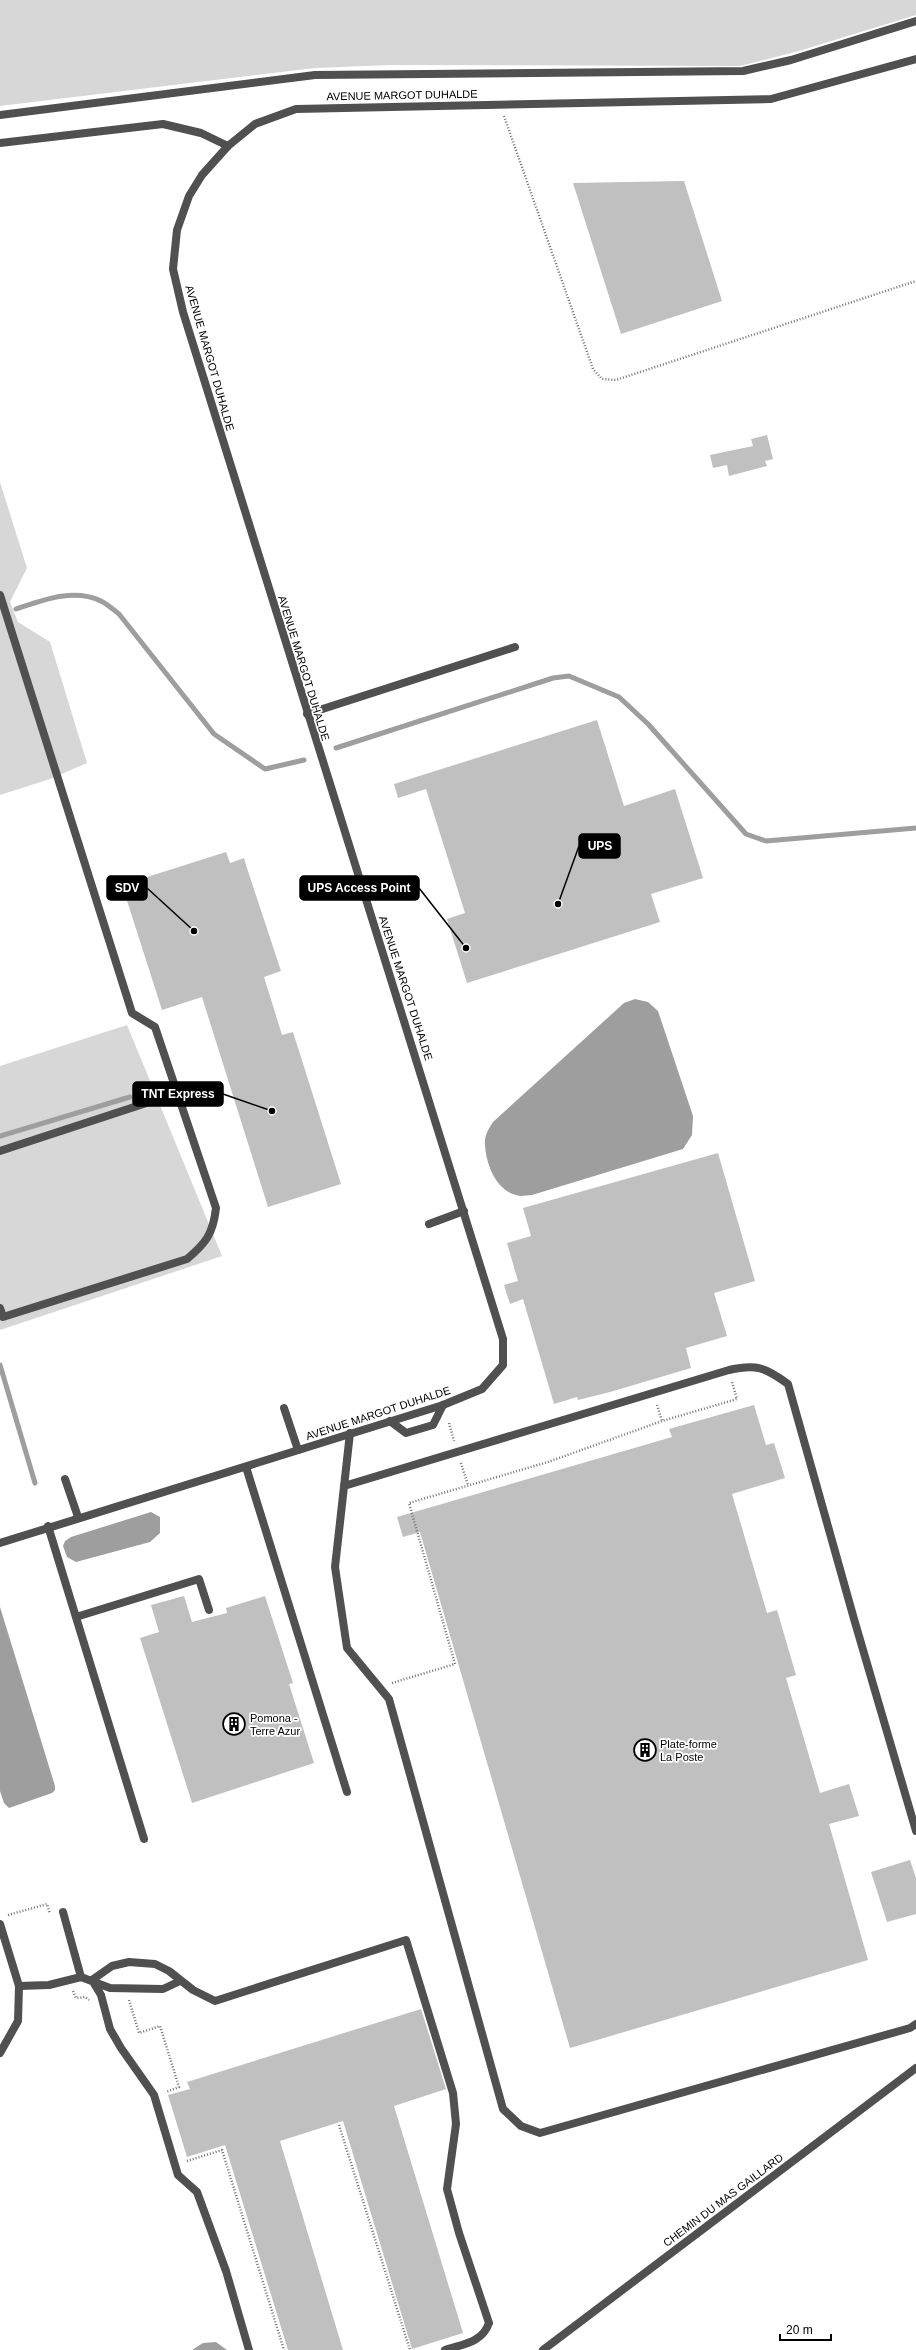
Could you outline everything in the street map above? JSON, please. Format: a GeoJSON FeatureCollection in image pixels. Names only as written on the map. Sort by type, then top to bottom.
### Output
{"type":"FeatureCollection","features":[{"type":"Feature","properties":{"kind":"street"},"geometry":{"type":"LineString","coordinates":[[0,116],[315,74],[743,71],[791,60],[916,21]]}},
{"type":"Feature","properties":{"kind":"street","name":"AVENUE MARGOT DUHALDE"},"geometry":{"type":"LineString","coordinates":[[0,1543],[48,1526],[443,1405],[482,1389],[503,1365],[503,1339],[307,714],[183,312],[174,270],[177,230],[189,196],[202,175],[228,146],[255,124],[296,109],[771,99],[916,59]]}},
{"type":"Feature","properties":{"kind":"street"},"geometry":{"type":"LineString","coordinates":[[0,143],[163,124],[201,133],[228,146]]}},
{"type":"Feature","properties":{"kind":"street"},"geometry":{"type":"LineString","coordinates":[[0,595],[132,1013],[155,1027],[216,1208],[214,1226],[204,1244],[188,1259],[3,1317],[0,1308]]}},
{"type":"Feature","properties":{"kind":"street"},"geometry":{"type":"LineString","coordinates":[[307,714],[515,647]]}},
{"type":"Feature","properties":{"kind":"street"},"geometry":{"type":"LineString","coordinates":[[0,1150],[178,1093]]}},
{"type":"Feature","properties":{"kind":"street"},"geometry":{"type":"LineString","coordinates":[[429,1224],[464,1211]]}},
{"type":"Feature","properties":{"kind":"street"},"geometry":{"type":"LineString","coordinates":[[344,1486],[728,1370],[748,1366],[771,1371],[788,1384],[832,1544],[916,1831]]}},
{"type":"Feature","properties":{"kind":"street"},"geometry":{"type":"LineString","coordinates":[[390,1421],[406,1433],[433,1425],[443,1405]]}},
{"type":"Feature","properties":{"kind":"street"},"geometry":{"type":"LineString","coordinates":[[284,1408],[298,1450]]}},
{"type":"Feature","properties":{"kind":"street"},"geometry":{"type":"LineString","coordinates":[[350,1434],[335,1567],[347,1648],[389,1699],[503,2109],[521,2126],[540,2133],[910,2028],[916,2024]]}},
{"type":"Feature","properties":{"kind":"street"},"geometry":{"type":"LineString","coordinates":[[246,1466],[347,1792]]}},
{"type":"Feature","properties":{"kind":"street"},"geometry":{"type":"LineString","coordinates":[[65,1479],[78,1517]]}},
{"type":"Feature","properties":{"kind":"street"},"geometry":{"type":"LineString","coordinates":[[48,1526],[144,1840]]}},
{"type":"Feature","properties":{"kind":"street"},"geometry":{"type":"LineString","coordinates":[[76,1617],[199,1579],[209,1610]]}},
{"type":"Feature","properties":{"kind":"street"},"geometry":{"type":"LineString","coordinates":[[63,1912],[81,1977]]}},
{"type":"Feature","properties":{"kind":"street"},"geometry":{"type":"LineString","coordinates":[[0,1924],[19,1986],[18,2021],[0,2053]]}},
{"type":"Feature","properties":{"kind":"street"},"geometry":{"type":"LineString","coordinates":[[92,1980],[112,1966],[129,1962],[155,1964],[169,1971],[180,1981],[215,2001],[406,1940],[454,2093],[456,2124],[447,2189],[459,2233],[489,2323],[485,2333],[474,2341],[445,2350]]}},
{"type":"Feature","properties":{"kind":"street"},"geometry":{"type":"LineString","coordinates":[[19,1986],[49,1984],[81,1977],[110,1988],[163,1989],[180,1981]]}},
{"type":"Feature","properties":{"kind":"street"},"geometry":{"type":"LineString","coordinates":[[92,1980],[101,1995],[110,2029],[120,2048],[158,2094],[178,2175],[197,2192],[226,2271],[249,2350]]}},
{"type":"Feature","properties":{"kind":"street","name":"CHEMIN DU MAS GAILLARD"},"geometry":{"type":"LineString","coordinates":[[543,2350],[916,2068]]}},
{"type":"Feature","properties":{"kind":"path"},"geometry":{"type":"LineString","coordinates":[[500,104],[593,369],[602,379],[616,380],[916,281]]}},
{"type":"Feature","properties":{"kind":"path"},"geometry":{"type":"LineString","coordinates":[[380,1687],[455,1664],[409,1503],[548,1462],[662,1421],[737,1399],[728,1370]]}},
{"type":"Feature","properties":{"kind":"path"},"geometry":{"type":"LineString","coordinates":[[653,1393],[662,1421]]}},
{"type":"Feature","properties":{"kind":"path"},"geometry":{"type":"LineString","coordinates":[[126,1988],[139,2033],[160,2026],[179,2088],[158,2094]]}},
{"type":"Feature","properties":{"kind":"path"},"geometry":{"type":"LineString","coordinates":[[339,2125],[410,2350]]}},
{"type":"Feature","properties":{"kind":"path"},"geometry":{"type":"LineString","coordinates":[[185,2161],[222,2150],[284,2350]]}},
{"type":"Feature","properties":{"kind":"shaded area"},"geometry":{"type":"Polygon","coordinates":[[[0,0],[916,0],[916,15],[799,51],[740,66],[390,65],[315,68],[0,106],[0,0]]]}},
{"type":"Feature","properties":{"kind":"shaded area"},"geometry":{"type":"Polygon","coordinates":[[[0,482],[27,568],[10,602],[18,622],[50,642],[87,763],[50,779],[0,795],[0,482]]]}},
{"type":"Feature","properties":{"kind":"shaded area"},"geometry":{"type":"Polygon","coordinates":[[[635,999],[648,1002],[658,1011],[693,1116],[692,1135],[683,1149],[532,1195],[520,1196],[503,1188],[493,1175],[487,1160],[485,1138],[491,1124],[624,1003],[635,999]]]}},
{"type":"Feature","properties":{"kind":"shaded area"},"geometry":{"type":"Polygon","coordinates":[[[127,1025],[222,1256],[0,1330],[0,1066],[127,1025]]]}},
{"type":"Feature","properties":{"kind":"shaded area"},"geometry":{"type":"Polygon","coordinates":[[[151,1512],[160,1517],[160,1533],[150,1542],[76,1562],[67,1557],[63,1546],[65,1541],[71,1537],[151,1512]]]}},
{"type":"Feature","properties":{"kind":"shaded area"},"geometry":{"type":"Polygon","coordinates":[[[0,1607],[55,1786],[55,1790],[52,1793],[9,1808],[4,1803],[0,1791],[0,1607]]]}},
{"type":"Feature","properties":{"kind":"shaded area"},"geometry":{"type":"Polygon","coordinates":[[[216,2342],[227,2350],[192,2350],[203,2343],[216,2342]]]}},
{"type":"Feature","properties":{"kind":"building"},"geometry":{"type":"Polygon","coordinates":[[[684,181],[722,301],[621,334],[573,183],[684,181]]]}},
{"type":"Feature","properties":{"kind":"building"},"geometry":{"type":"Polygon","coordinates":[[[767,435],[773,459],[765,461],[767,466],[729,476],[727,465],[713,468],[710,455],[753,446],[751,439],[767,435]]]}},
{"type":"Feature","properties":{"kind":"building"},"geometry":{"type":"Polygon","coordinates":[[[597,720],[624,806],[675,789],[703,878],[651,894],[660,922],[467,983],[447,919],[465,913],[426,789],[398,798],[394,784],[597,720]]]}},
{"type":"Feature","properties":{"kind":"building"},"geometry":{"type":"Polygon","coordinates":[[[226,852],[230,863],[244,858],[281,971],[264,977],[282,1035],[293,1032],[341,1184],[268,1207],[202,997],[162,1010],[122,885],[226,852]]]}},
{"type":"Feature","properties":{"kind":"building"},"geometry":{"type":"Polygon","coordinates":[[[718,1153],[755,1281],[714,1293],[727,1336],[686,1348],[691,1368],[610,1392],[578,1400],[577,1397],[554,1404],[523,1299],[510,1304],[504,1285],[518,1281],[507,1243],[531,1236],[523,1208],[718,1153]]]}},
{"type":"Feature","properties":{"kind":"building","name":"Plate-forme La Poste"},"geometry":{"type":"Polygon","coordinates":[[[754,1405],[766,1445],[774,1443],[785,1478],[732,1494],[767,1613],[777,1610],[796,1675],[786,1678],[820,1793],[849,1784],[859,1816],[829,1824],[868,1960],[570,2048],[420,1532],[403,1537],[397,1517],[672,1437],[669,1429],[754,1405]]]}},
{"type":"Feature","properties":{"kind":"building","name":"Pomona - Terre Azur"},"geometry":{"type":"Polygon","coordinates":[[[184,1596],[192,1622],[227,1613],[226,1608],[265,1596],[293,1683],[289,1684],[314,1763],[192,1803],[140,1638],[159,1632],[151,1605],[184,1596]]]}},
{"type":"Feature","properties":{"kind":"building"},"geometry":{"type":"Polygon","coordinates":[[[910,1860],[916,1878],[916,1914],[887,1922],[871,1872],[910,1860]]]}},
{"type":"Feature","properties":{"kind":"building"},"geometry":{"type":"Polygon","coordinates":[[[421,2009],[446,2089],[394,2106],[463,2333],[412,2349],[343,2121],[280,2141],[343,2350],[288,2350],[225,2145],[187,2157],[168,2095],[190,2089],[187,2082],[421,2009]]]}},
{"type":"Feature","properties":{"kind":"waterway"},"geometry":{"type":"LineString","coordinates":[[16,609],[47,599],[69,595],[90,597],[101,601],[119,614],[214,734],[265,769],[304,760]]}},
{"type":"Feature","properties":{"kind":"waterway"},"geometry":{"type":"LineString","coordinates":[[336,748],[553,678],[569,676],[619,697],[648,724],[746,834],[766,841],[916,828]]}},
{"type":"Feature","properties":{"kind":"waterway"},"geometry":{"type":"LineString","coordinates":[[0,1136],[130,1097]]}},
{"type":"Feature","properties":{"kind":"waterway"},"geometry":{"type":"LineString","coordinates":[[0,1365],[35,1483]]}},
{"type":"Feature","properties":{"kind":"place","name":"UPS"},"geometry":{"type":"Point","coordinates":[558,904]}},
{"type":"Feature","properties":{"kind":"place","name":"SDV"},"geometry":{"type":"Point","coordinates":[194,931]}},
{"type":"Feature","properties":{"kind":"place","name":"UPS Access Point"},"geometry":{"type":"Point","coordinates":[466,948]}},
{"type":"Feature","properties":{"kind":"place","name":"TNT Express"},"geometry":{"type":"Point","coordinates":[272,1111]}},
{"type":"Feature","properties":{"kind":"place","name":"Pomona - Terre Azur"},"geometry":{"type":"Point","coordinates":[234,1724]}},
{"type":"Feature","properties":{"kind":"place","name":"Plate-forme La Poste"},"geometry":{"type":"Point","coordinates":[645,1750]}}]}
